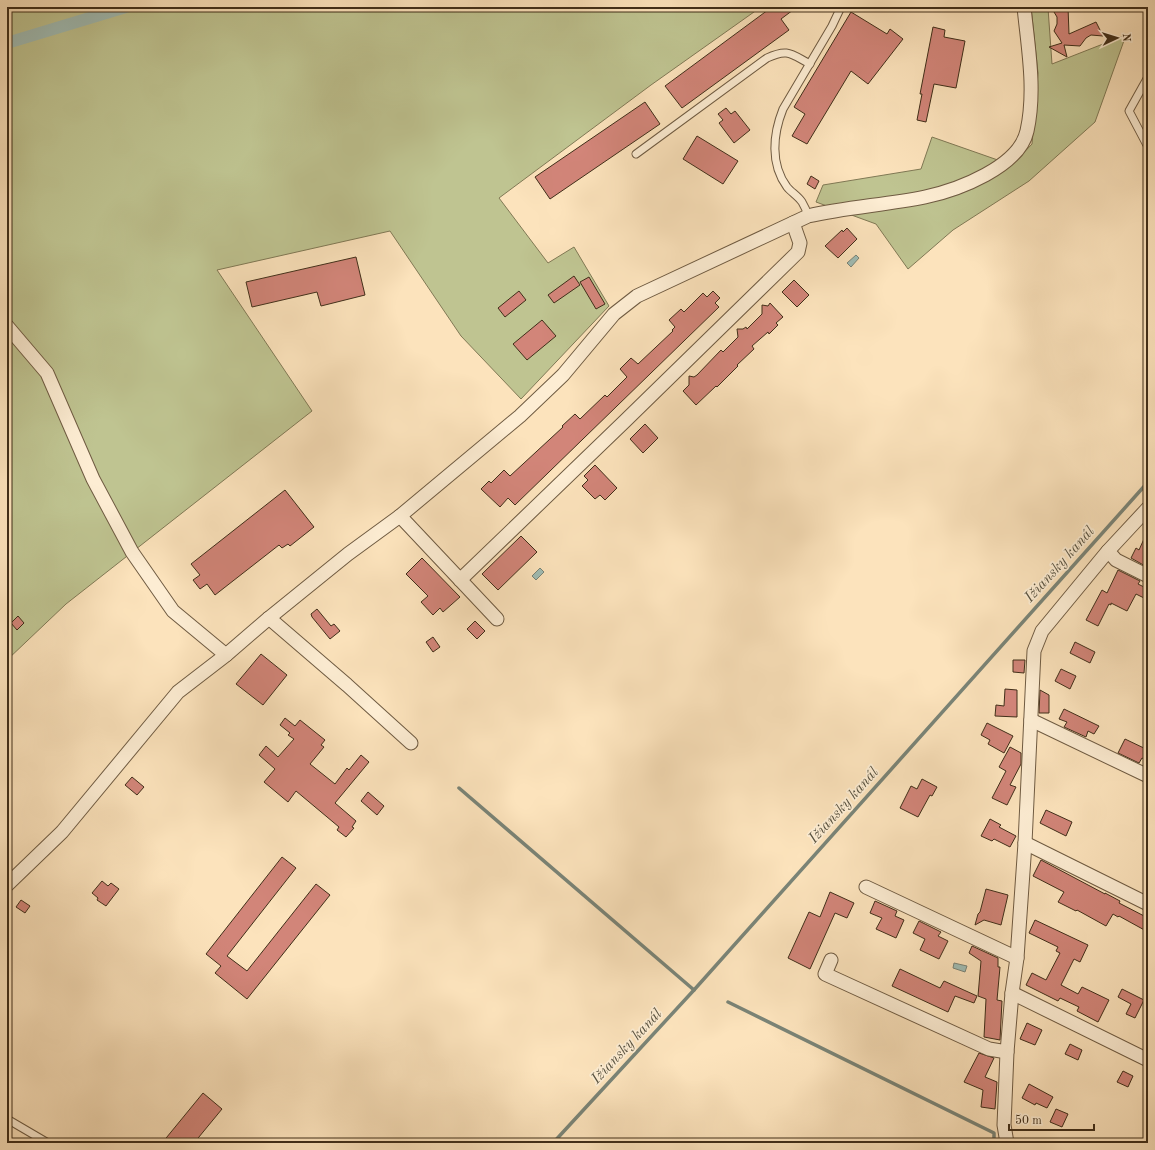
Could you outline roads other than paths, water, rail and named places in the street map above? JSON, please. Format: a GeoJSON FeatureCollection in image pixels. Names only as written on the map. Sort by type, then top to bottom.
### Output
{"type":"FeatureCollection","features":[{"type":"Feature","properties":{"kind":"street"},"geometry":{"type":"LineString","coordinates":[[7,885],[62,832],[178,692],[226,655],[348,554],[400,516],[520,416],[563,375],[614,314],[637,296],[808,216],[833,210],[926,196],[970,183],[1000,167],[1021,147],[1027,132],[1030,112],[1032,80],[1024,7]]}},
{"type":"Feature","properties":{"kind":"street"},"geometry":{"type":"LineString","coordinates":[[460,580],[631,416],[798,252],[800,243],[793,223]]}},
{"type":"Feature","properties":{"kind":"street"},"geometry":{"type":"LineString","coordinates":[[7,326],[47,374],[94,479],[132,552],[173,611],[226,655]]}},
{"type":"Feature","properties":{"kind":"street"},"geometry":{"type":"LineString","coordinates":[[1007,1143],[1004,1125],[1012,993],[1017,958],[1025,843],[1034,650],[1042,630],[1108,551],[1148,508]]}},
{"type":"Feature","properties":{"kind":"street"},"geometry":{"type":"LineString","coordinates":[[400,516],[497,619]]}},
{"type":"Feature","properties":{"kind":"street"},"geometry":{"type":"LineString","coordinates":[[1108,551],[1116,560],[1148,576]]}},
{"type":"Feature","properties":{"kind":"street"},"geometry":{"type":"LineString","coordinates":[[269,618],[347,685],[411,743]]}},
{"type":"Feature","properties":{"kind":"street"},"geometry":{"type":"LineString","coordinates":[[1031,720],[1148,776]]}},
{"type":"Feature","properties":{"kind":"street"},"geometry":{"type":"LineString","coordinates":[[1025,843],[1148,904]]}},
{"type":"Feature","properties":{"kind":"street"},"geometry":{"type":"LineString","coordinates":[[866,887],[1017,958]]}},
{"type":"Feature","properties":{"kind":"street"},"geometry":{"type":"LineString","coordinates":[[831,960],[825,974],[989,1048],[1008,1052]]}},
{"type":"Feature","properties":{"kind":"street"},"geometry":{"type":"LineString","coordinates":[[1012,993],[1148,1060]]}},
{"type":"Feature","properties":{"kind":"lane"},"geometry":{"type":"LineString","coordinates":[[808,216],[801,201],[787,187],[776,162],[775,150],[778,121],[783,109],[832,26],[841,7]]}},
{"type":"Feature","properties":{"kind":"lane"},"geometry":{"type":"LineString","coordinates":[[636,154],[767,58],[784,52],[790,53],[810,64]]}},
{"type":"Feature","properties":{"kind":"lane"},"geometry":{"type":"LineString","coordinates":[[1148,77],[1129,111],[1148,147]]}},
{"type":"Feature","properties":{"kind":"lane"},"geometry":{"type":"LineString","coordinates":[[7,1119],[48,1143]]}},
{"type":"Feature","properties":{"kind":"water"},"geometry":{"type":"Polygon","coordinates":[[[856,255],[859,258],[851,267],[847,263],[856,255]]]}},
{"type":"Feature","properties":{"kind":"water"},"geometry":{"type":"Polygon","coordinates":[[[540,568],[544,572],[536,580],[532,576],[540,568]]]}},
{"type":"Feature","properties":{"kind":"water"},"geometry":{"type":"Polygon","coordinates":[[[954,963],[967,966],[965,972],[953,968],[954,963]]]}},
{"type":"Feature","properties":{"kind":"waterway"},"geometry":{"type":"LineString","coordinates":[[7,43],[126,7]]}},
{"type":"Feature","properties":{"kind":"waterway","name":"Ižiansky kanál"},"geometry":{"type":"LineString","coordinates":[[553,1143],[694,990],[1148,482]]}},
{"type":"Feature","properties":{"kind":"waterway"},"geometry":{"type":"LineString","coordinates":[[459,788],[694,990]]}},
{"type":"Feature","properties":{"kind":"waterway"},"geometry":{"type":"LineString","coordinates":[[728,1002],[994,1133],[994,1143]]}}]}
